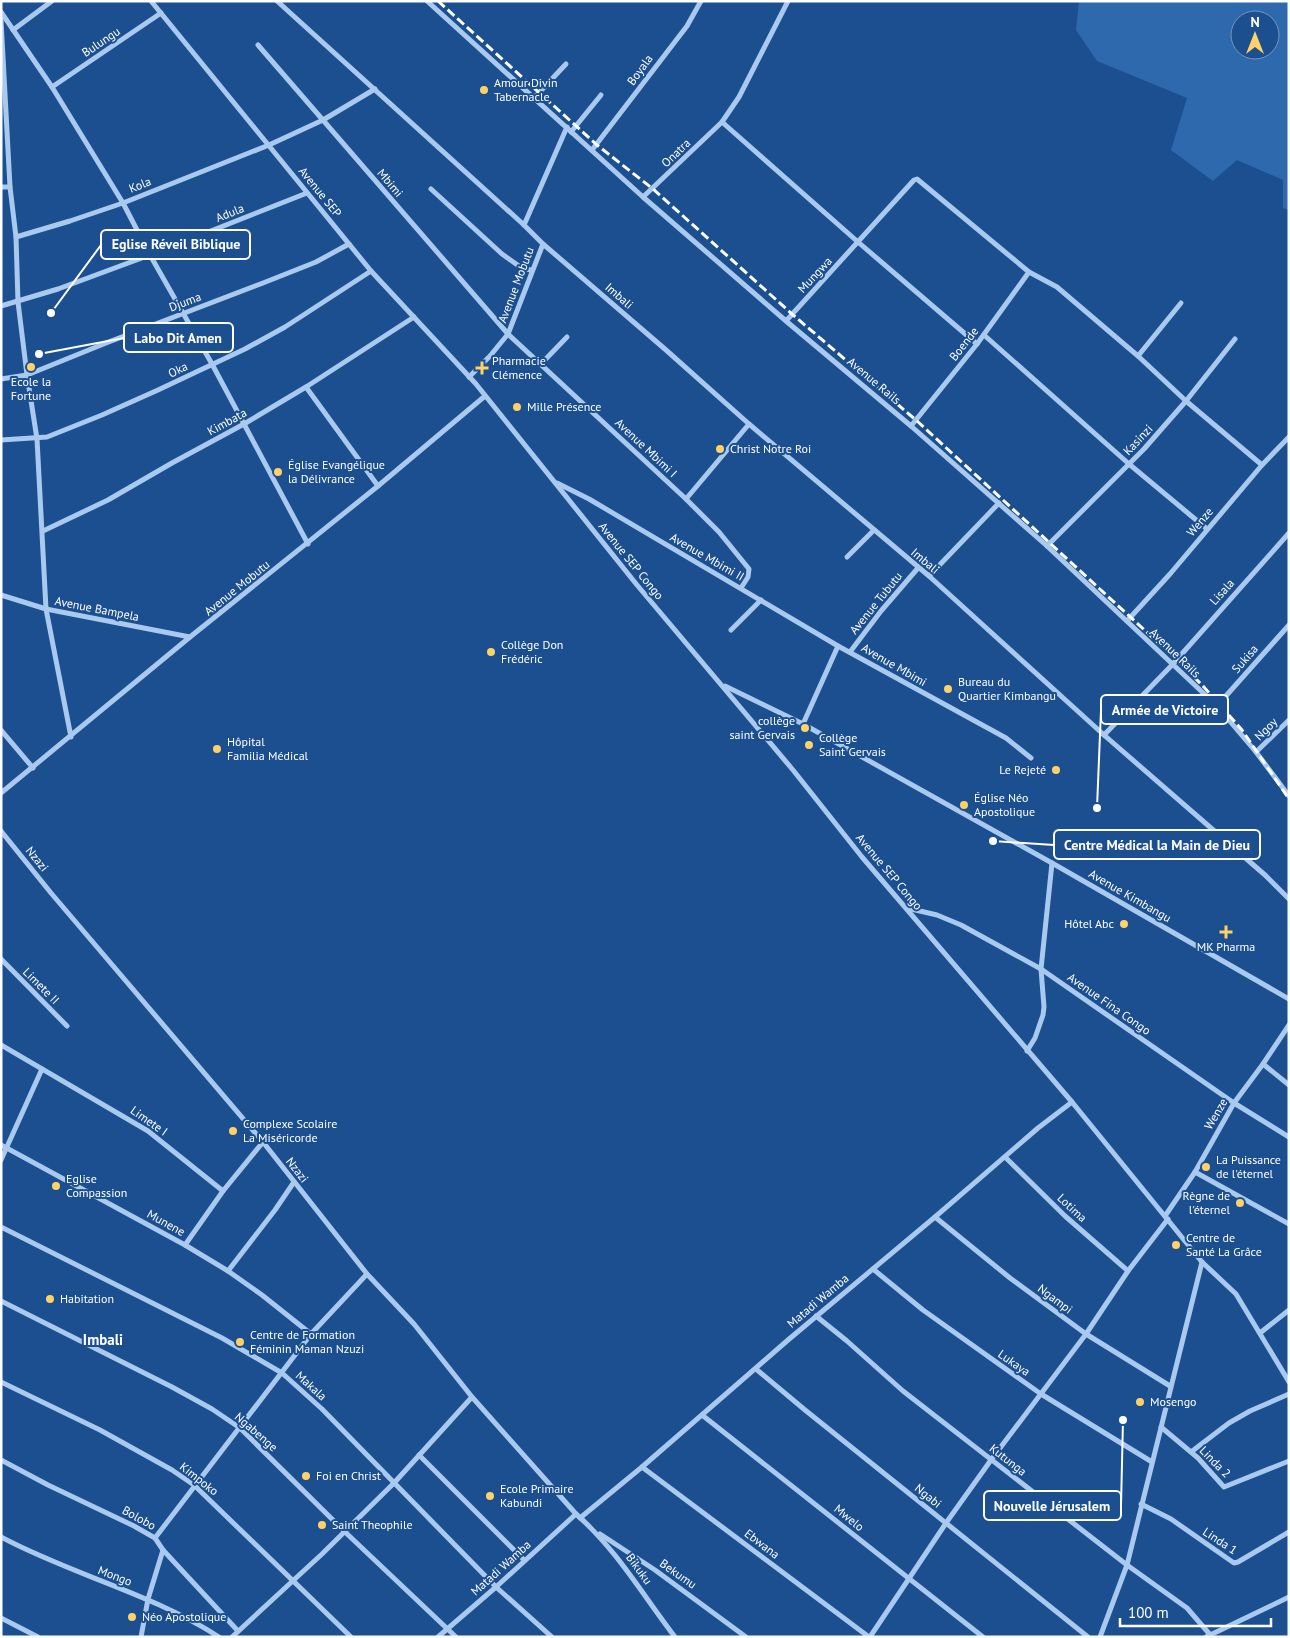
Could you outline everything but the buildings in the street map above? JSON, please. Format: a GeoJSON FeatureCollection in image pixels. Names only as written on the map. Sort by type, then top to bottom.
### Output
{"type":"FeatureCollection","features":[{"type":"Feature","properties":{"kind":"street"},"geometry":{"type":"LineString","coordinates":[[13,30],[52,1]]}},
{"type":"Feature","properties":{"kind":"street","name":"Avenue SEP"},"geometry":{"type":"LineString","coordinates":[[151,1],[349,244],[469,377]]}},
{"type":"Feature","properties":{"kind":"street"},"geometry":{"type":"LineString","coordinates":[[277,1],[524,224],[566,127]]}},
{"type":"Feature","properties":{"kind":"street","name":"Avenue Rails"},"geometry":{"type":"LineString","coordinates":[[427,1],[644,197],[786,321],[911,426],[1047,546],[1216,706],[1256,752],[1289,796]]}},
{"type":"Feature","properties":{"kind":"street","name":"Boyala"},"geometry":{"type":"LineString","coordinates":[[592,150],[687,26],[701,1]]}},
{"type":"Feature","properties":{"kind":"street","name":"Onatra"},"geometry":{"type":"LineString","coordinates":[[644,197],[722,122],[739,97],[788,1]]}},
{"type":"Feature","properties":{"kind":"street"},"geometry":{"type":"LineString","coordinates":[[1,12],[52,87],[123,202],[308,544]]}},
{"type":"Feature","properties":{"kind":"street","name":"Bulungu"},"geometry":{"type":"LineString","coordinates":[[52,87],[161,13]]}},
{"type":"Feature","properties":{"kind":"street"},"geometry":{"type":"LineString","coordinates":[[1,20],[10,187],[16,237],[18,302],[37,439],[46,609],[70,737]]}},
{"type":"Feature","properties":{"kind":"street","name":"Mbimi"},"geometry":{"type":"LineString","coordinates":[[258,45],[508,334]]}},
{"type":"Feature","properties":{"kind":"street"},"geometry":{"type":"LineString","coordinates":[[534,98],[566,64]]}},
{"type":"Feature","properties":{"kind":"street","name":"Kola"},"geometry":{"type":"LineString","coordinates":[[16,237],[70,221],[123,202],[269,144],[323,120],[375,89]]}},
{"type":"Feature","properties":{"kind":"street"},"geometry":{"type":"LineString","coordinates":[[571,132],[602,95]]}},
{"type":"Feature","properties":{"kind":"street"},"geometry":{"type":"LineString","coordinates":[[722,122],[977,344]]}},
{"type":"Feature","properties":{"kind":"street","name":"Mungwa"},"geometry":{"type":"LineString","coordinates":[[786,321],[916,179],[1029,272]]}},
{"type":"Feature","properties":{"kind":"street"},"geometry":{"type":"LineString","coordinates":[[1,187],[10,187]]}},
{"type":"Feature","properties":{"kind":"street"},"geometry":{"type":"LineString","coordinates":[[431,188],[502,254],[523,269],[532,270]]}},
{"type":"Feature","properties":{"kind":"street","name":"Adula"},"geometry":{"type":"LineString","coordinates":[[1,306],[58,289],[307,193]]}},
{"type":"Feature","properties":{"kind":"street","name":"Imbali"},"geometry":{"type":"LineString","coordinates":[[524,224],[543,244],[749,424],[929,576],[1104,735],[1265,875],[1289,899]]}},
{"type":"Feature","properties":{"kind":"street","name":"Djuma"},"geometry":{"type":"LineString","coordinates":[[1,379],[27,375],[316,262],[349,244]]}},
{"type":"Feature","properties":{"kind":"street","name":"Avenue Mobutu"},"geometry":{"type":"LineString","coordinates":[[469,377],[508,334],[543,244]]}},
{"type":"Feature","properties":{"kind":"street","name":"Oka"},"geometry":{"type":"LineString","coordinates":[[1,440],[47,437],[102,416],[245,349],[285,327],[371,270]]}},
{"type":"Feature","properties":{"kind":"street"},"geometry":{"type":"LineString","coordinates":[[1029,272],[1056,287],[1262,465]]}},
{"type":"Feature","properties":{"kind":"street","name":"Boende"},"geometry":{"type":"LineString","coordinates":[[911,426],[984,335],[1029,272]]}},
{"type":"Feature","properties":{"kind":"street"},"geometry":{"type":"LineString","coordinates":[[1138,356],[1181,303]]}},
{"type":"Feature","properties":{"kind":"street","name":"Kimbata"},"geometry":{"type":"LineString","coordinates":[[43,531],[108,500],[244,424],[306,388],[414,317]]}},
{"type":"Feature","properties":{"kind":"street","name":"Avenue Mbimi I"},"geometry":{"type":"LineString","coordinates":[[508,334],[719,532],[749,569],[748,576],[741,588]]}},
{"type":"Feature","properties":{"kind":"street"},"geometry":{"type":"LineString","coordinates":[[984,335],[1129,464],[1207,529]]}},
{"type":"Feature","properties":{"kind":"street"},"geometry":{"type":"LineString","coordinates":[[541,364],[567,337]]}},
{"type":"Feature","properties":{"kind":"street","name":"Kasinzi"},"geometry":{"type":"LineString","coordinates":[[1047,546],[1129,464],[1186,401],[1235,340]]}},
{"type":"Feature","properties":{"kind":"street","name":"Avenue SEP Congo"},"geometry":{"type":"LineString","coordinates":[[469,377],[637,585],[723,685],[862,857],[1072,1102],[1202,1262],[1236,1294],[1289,1382]]}},
{"type":"Feature","properties":{"kind":"street"},"geometry":{"type":"LineString","coordinates":[[306,388],[378,486]]}},
{"type":"Feature","properties":{"kind":"street","name":"Avenue Mobutu"},"geometry":{"type":"LineString","coordinates":[[1,794],[190,637],[308,544],[485,396]]}},
{"type":"Feature","properties":{"kind":"street"},"geometry":{"type":"LineString","coordinates":[[686,499],[749,424]]}},
{"type":"Feature","properties":{"kind":"street","name":"Wenze"},"geometry":{"type":"LineString","coordinates":[[1127,621],[1170,574],[1262,465],[1289,437]]}},
{"type":"Feature","properties":{"kind":"street","name":"Avenue Mbimi II"},"geometry":{"type":"LineString","coordinates":[[554,481],[590,499],[712,573],[850,652]]}},
{"type":"Feature","properties":{"kind":"street"},"geometry":{"type":"LineString","coordinates":[[929,576],[999,503]]}},
{"type":"Feature","properties":{"kind":"street"},"geometry":{"type":"LineString","coordinates":[[847,557],[874,530]]}},
{"type":"Feature","properties":{"kind":"street","name":"Lisala"},"geometry":{"type":"LineString","coordinates":[[1104,735],[1172,665],[1289,533]]}},
{"type":"Feature","properties":{"kind":"street","name":"Avenue Tubutu"},"geometry":{"type":"LineString","coordinates":[[850,652],[881,611],[918,568]]}},
{"type":"Feature","properties":{"kind":"street","name":"Avenue Bampela"},"geometry":{"type":"LineString","coordinates":[[1,594],[46,609],[190,637]]}},
{"type":"Feature","properties":{"kind":"street"},"geometry":{"type":"LineString","coordinates":[[731,630],[761,600]]}},
{"type":"Feature","properties":{"kind":"street","name":"Sukisa"},"geometry":{"type":"LineString","coordinates":[[1216,706],[1288,627]]}},
{"type":"Feature","properties":{"kind":"street"},"geometry":{"type":"LineString","coordinates":[[803,724],[838,646]]}},
{"type":"Feature","properties":{"kind":"street","name":"Avenue Mbimi"},"geometry":{"type":"LineString","coordinates":[[850,652],[1006,738],[1031,758]]}},
{"type":"Feature","properties":{"kind":"street","name":"Avenue Kimbangu"},"geometry":{"type":"LineString","coordinates":[[723,685],[803,724],[1052,863],[1289,999]]}},
{"type":"Feature","properties":{"kind":"street","name":"Ngoy"},"geometry":{"type":"LineString","coordinates":[[1256,752],[1289,720]]}},
{"type":"Feature","properties":{"kind":"street"},"geometry":{"type":"LineString","coordinates":[[1,730],[33,768]]}},
{"type":"Feature","properties":{"kind":"street","name":"Nzazi"},"geometry":{"type":"LineString","coordinates":[[1,831],[51,893],[263,1142],[367,1274],[414,1324],[472,1397],[578,1516]]}},
{"type":"Feature","properties":{"kind":"street"},"geometry":{"type":"LineString","coordinates":[[1027,1051],[1035,1038],[1043,1015],[1041,969],[1052,863]]}},
{"type":"Feature","properties":{"kind":"street","name":"Avenue Fina Congo"},"geometry":{"type":"LineString","coordinates":[[907,908],[937,915],[960,925],[1041,969],[1234,1103],[1289,1137]]}},
{"type":"Feature","properties":{"kind":"street","name":"Limete II"},"geometry":{"type":"LineString","coordinates":[[1,959],[67,1026]]}},
{"type":"Feature","properties":{"kind":"street","name":"Wenze"},"geometry":{"type":"LineString","coordinates":[[870,1637],[910,1580],[946,1523],[1086,1334],[1166,1218],[1195,1172],[1234,1103],[1289,1025]]}},
{"type":"Feature","properties":{"kind":"street","name":"Limete I"},"geometry":{"type":"LineString","coordinates":[[1,1045],[92,1097],[148,1132],[223,1192]]}},
{"type":"Feature","properties":{"kind":"street"},"geometry":{"type":"LineString","coordinates":[[1263,1064],[1289,1085]]}},
{"type":"Feature","properties":{"kind":"street"},"geometry":{"type":"LineString","coordinates":[[1,1160],[4,1147],[42,1069]]}},
{"type":"Feature","properties":{"kind":"street","name":"Matadi Wamba"},"geometry":{"type":"LineString","coordinates":[[438,1637],[524,1560],[642,1467],[816,1316],[1072,1102]]}},
{"type":"Feature","properties":{"kind":"street"},"geometry":{"type":"LineString","coordinates":[[185,1245],[223,1192],[263,1142]]}},
{"type":"Feature","properties":{"kind":"street","name":"Munene"},"geometry":{"type":"LineString","coordinates":[[4,1147],[185,1245],[228,1271],[311,1334]]}},
{"type":"Feature","properties":{"kind":"street","name":"Lotima"},"geometry":{"type":"LineString","coordinates":[[1004,1157],[1065,1216],[1128,1271]]}},
{"type":"Feature","properties":{"kind":"street"},"geometry":{"type":"LineString","coordinates":[[1195,1172],[1289,1224]]}},
{"type":"Feature","properties":{"kind":"street"},"geometry":{"type":"LineString","coordinates":[[228,1271],[294,1182]]}},
{"type":"Feature","properties":{"kind":"street","name":"Ngampi"},"geometry":{"type":"LineString","coordinates":[[935,1217],[1010,1278],[1086,1334],[1170,1386]]}},
{"type":"Feature","properties":{"kind":"street","name":"Makala"},"geometry":{"type":"LineString","coordinates":[[1,1227],[222,1338],[282,1373],[322,1409],[496,1587],[552,1637]]}},
{"type":"Feature","properties":{"kind":"street"},"geometry":{"type":"LineString","coordinates":[[1100,1637],[1127,1565],[1202,1262]]}},
{"type":"Feature","properties":{"kind":"street","name":"Lukaya"},"geometry":{"type":"LineString","coordinates":[[873,1269],[923,1310],[1041,1394],[1152,1462]]}},
{"type":"Feature","properties":{"kind":"street"},"geometry":{"type":"LineString","coordinates":[[155,1538],[311,1334],[367,1274]]}},
{"type":"Feature","properties":{"kind":"street","name":"Ngabenge"},"geometry":{"type":"LineString","coordinates":[[1,1301],[172,1387],[212,1409],[240,1428],[344,1531],[456,1637]]}},
{"type":"Feature","properties":{"kind":"street"},"geometry":{"type":"LineString","coordinates":[[1260,1333],[1289,1310]]}},
{"type":"Feature","properties":{"kind":"street","name":"Kutunga"},"geometry":{"type":"LineString","coordinates":[[816,1316],[903,1391],[1127,1565],[1187,1608],[1209,1636]]}},
{"type":"Feature","properties":{"kind":"street","name":"Ngabi"},"geometry":{"type":"LineString","coordinates":[[756,1369],[1088,1637]]}},
{"type":"Feature","properties":{"kind":"street","name":"Kimpoko"},"geometry":{"type":"LineString","coordinates":[[1,1382],[100,1430],[172,1470],[194,1485],[352,1637]]}},
{"type":"Feature","properties":{"kind":"street"},"geometry":{"type":"LineString","coordinates":[[1191,1452],[1229,1422],[1250,1410],[1289,1394]]}},
{"type":"Feature","properties":{"kind":"street"},"geometry":{"type":"LineString","coordinates":[[232,1637],[394,1483],[472,1397]]}},
{"type":"Feature","properties":{"kind":"street","name":"Mwelo"},"geometry":{"type":"LineString","coordinates":[[702,1415],[983,1637]]}},
{"type":"Feature","properties":{"kind":"street","name":"Linda 2"},"geometry":{"type":"LineString","coordinates":[[1160,1427],[1198,1458],[1224,1487],[1289,1461]]}},
{"type":"Feature","properties":{"kind":"street"},"geometry":{"type":"LineString","coordinates":[[419,1455],[524,1560]]}},
{"type":"Feature","properties":{"kind":"street","name":"Bolobo"},"geometry":{"type":"LineString","coordinates":[[1,1460],[48,1485],[112,1514],[155,1538],[163,1550],[220,1614],[238,1631]]}},
{"type":"Feature","properties":{"kind":"street","name":"Ebwana"},"geometry":{"type":"LineString","coordinates":[[642,1467],[870,1637]]}},
{"type":"Feature","properties":{"kind":"street","name":"Linda 1"},"geometry":{"type":"LineString","coordinates":[[1141,1504],[1171,1519],[1234,1563],[1289,1532]]}},
{"type":"Feature","properties":{"kind":"street","name":"Bikuku"},"geometry":{"type":"LineString","coordinates":[[578,1516],[596,1531],[623,1563],[675,1637]]}},
{"type":"Feature","properties":{"kind":"street","name":"Bekumu"},"geometry":{"type":"LineString","coordinates":[[596,1531],[655,1570],[746,1637]]}},
{"type":"Feature","properties":{"kind":"street","name":"Mongo"},"geometry":{"type":"LineString","coordinates":[[1,1537],[67,1568],[148,1599],[181,1614],[218,1637]]}},
{"type":"Feature","properties":{"kind":"street"},"geometry":{"type":"LineString","coordinates":[[141,1637],[148,1599],[163,1550]]}},
{"type":"Feature","properties":{"kind":"street"},"geometry":{"type":"LineString","coordinates":[[1209,1636],[1289,1597]]}},
{"type":"Feature","properties":{"kind":"street"},"geometry":{"type":"LineString","coordinates":[[1,1618],[38,1637]]}},
{"type":"Feature","properties":{"kind":"shaded area"},"geometry":{"type":"Polygon","coordinates":[[[1079,1],[1289,1],[1289,210],[1283,208],[1283,180],[1237,160],[1213,181],[1171,150],[1187,98],[1097,61],[1076,30],[1079,1]]]}},
{"type":"Feature","properties":{"kind":"railway"},"geometry":{"type":"LineString","coordinates":[[438,1],[597,145],[653,189],[792,314],[917,421],[1176,659],[1242,730],[1289,799]]}},
{"type":"Feature","properties":{"kind":"place","name":"Amour Divin Tabernacle"},"geometry":{"type":"Point","coordinates":[484,90]}},
{"type":"Feature","properties":{"kind":"place","name":"Eglise Réveil Biblique"},"geometry":{"type":"Point","coordinates":[51,313]}},
{"type":"Feature","properties":{"kind":"place","name":"Labo Dit Amen"},"geometry":{"type":"Point","coordinates":[39,354]}},
{"type":"Feature","properties":{"kind":"place","name":"Ecole la Fortune"},"geometry":{"type":"Point","coordinates":[31,367]}},
{"type":"Feature","properties":{"kind":"place","name":"Pharmacie Clémence"},"geometry":{"type":"Point","coordinates":[482,368]}},
{"type":"Feature","properties":{"kind":"place","name":"Mille Présence"},"geometry":{"type":"Point","coordinates":[517,407]}},
{"type":"Feature","properties":{"kind":"place","name":"Christ Notre Roi"},"geometry":{"type":"Point","coordinates":[720,449]}},
{"type":"Feature","properties":{"kind":"place","name":"Église Evangélique la Délivrance"},"geometry":{"type":"Point","coordinates":[278,472]}},
{"type":"Feature","properties":{"kind":"place","name":"Collège Don Frédéric"},"geometry":{"type":"Point","coordinates":[491,652]}},
{"type":"Feature","properties":{"kind":"place","name":"Bureau du Quartier Kimbangu"},"geometry":{"type":"Point","coordinates":[948,689]}},
{"type":"Feature","properties":{"kind":"place","name":"collège saint Gervais"},"geometry":{"type":"Point","coordinates":[805,728]}},
{"type":"Feature","properties":{"kind":"place","name":"Collège Saint Gervais"},"geometry":{"type":"Point","coordinates":[809,745]}},
{"type":"Feature","properties":{"kind":"place","name":"Hôpital Familia Médical"},"geometry":{"type":"Point","coordinates":[217,749]}},
{"type":"Feature","properties":{"kind":"place","name":"Le Rejeté"},"geometry":{"type":"Point","coordinates":[1056,770]}},
{"type":"Feature","properties":{"kind":"place","name":"Église Néo Apostolique"},"geometry":{"type":"Point","coordinates":[964,805]}},
{"type":"Feature","properties":{"kind":"place","name":"Armée de Victoire"},"geometry":{"type":"Point","coordinates":[1097,808]}},
{"type":"Feature","properties":{"kind":"place","name":"Centre Médical la Main de Dieu"},"geometry":{"type":"Point","coordinates":[993,841]}},
{"type":"Feature","properties":{"kind":"place","name":"Hôtel Abc"},"geometry":{"type":"Point","coordinates":[1124,924]}},
{"type":"Feature","properties":{"kind":"place","name":"MK Pharma"},"geometry":{"type":"Point","coordinates":[1226,932]}},
{"type":"Feature","properties":{"kind":"place","name":"Complexe Scolaire La Miséricorde"},"geometry":{"type":"Point","coordinates":[233,1131]}},
{"type":"Feature","properties":{"kind":"place","name":"La Puissance de l'éternel"},"geometry":{"type":"Point","coordinates":[1206,1167]}},
{"type":"Feature","properties":{"kind":"place","name":"Eglise Compassion"},"geometry":{"type":"Point","coordinates":[56,1186]}},
{"type":"Feature","properties":{"kind":"place","name":"Règne de l'éternel"},"geometry":{"type":"Point","coordinates":[1240,1203]}},
{"type":"Feature","properties":{"kind":"place","name":"Centre de Santé La Grâce"},"geometry":{"type":"Point","coordinates":[1176,1245]}},
{"type":"Feature","properties":{"kind":"place","name":"Habitation"},"geometry":{"type":"Point","coordinates":[50,1299]}},
{"type":"Feature","properties":{"kind":"place","name":"Centre de Formation Féminin Maman Nzuzi"},"geometry":{"type":"Point","coordinates":[240,1342]}},
{"type":"Feature","properties":{"kind":"place","name":"Mosengo"},"geometry":{"type":"Point","coordinates":[1140,1402]}},
{"type":"Feature","properties":{"kind":"place","name":"Nouvelle Jérusalem"},"geometry":{"type":"Point","coordinates":[1123,1420]}},
{"type":"Feature","properties":{"kind":"place","name":"Foi en Christ"},"geometry":{"type":"Point","coordinates":[306,1476]}},
{"type":"Feature","properties":{"kind":"place","name":"Ecole Primaire Kabundi"},"geometry":{"type":"Point","coordinates":[490,1496]}},
{"type":"Feature","properties":{"kind":"place","name":"Saint Theophile"},"geometry":{"type":"Point","coordinates":[322,1525]}},
{"type":"Feature","properties":{"kind":"place","name":"Néo Apostolique"},"geometry":{"type":"Point","coordinates":[132,1617]}},
{"type":"Feature","properties":{"kind":"district","name":"Imbali"},"geometry":{"type":"Point","coordinates":[103,1340]}}]}
